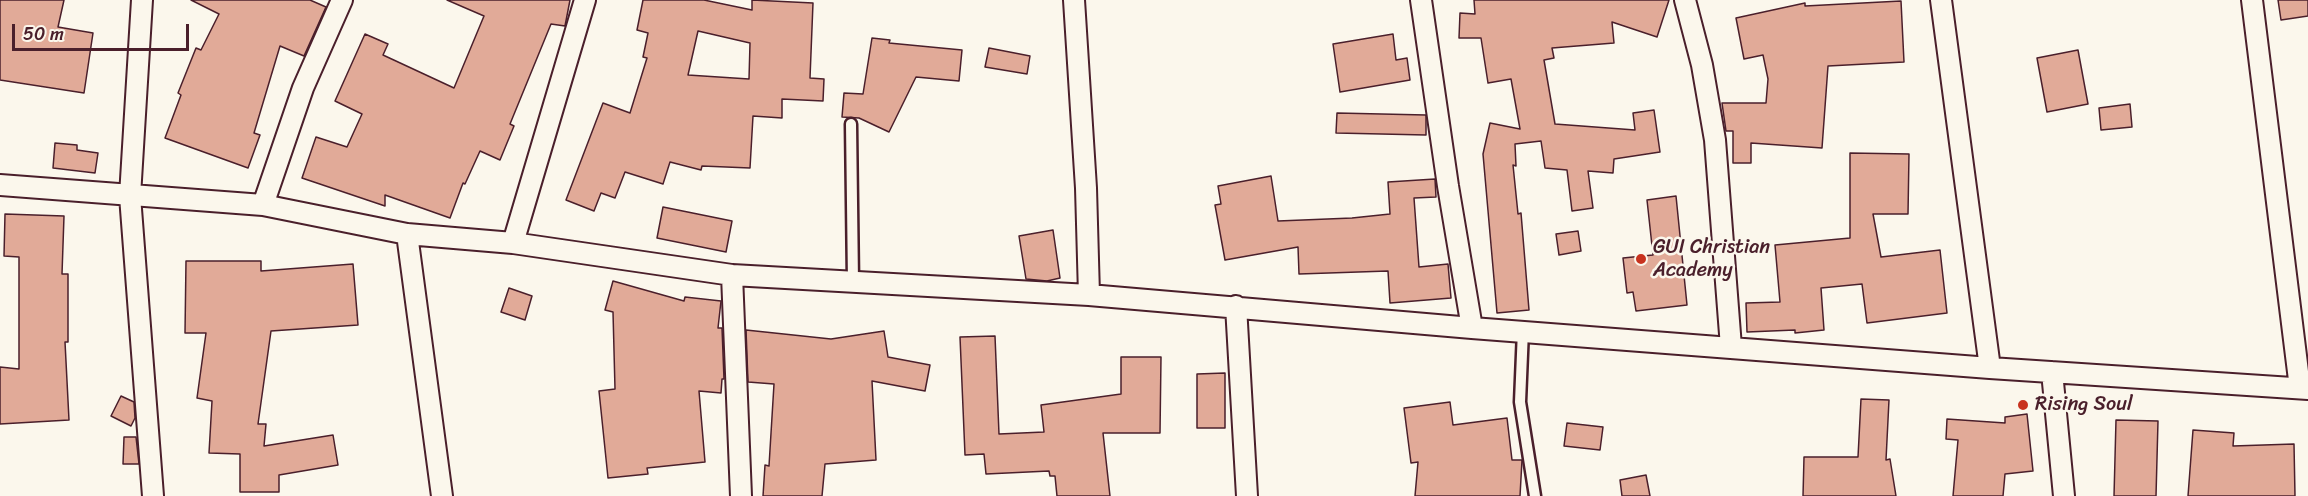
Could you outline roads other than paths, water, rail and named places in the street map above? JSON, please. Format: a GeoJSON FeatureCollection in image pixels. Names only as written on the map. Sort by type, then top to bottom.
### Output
{"type":"FeatureCollection","features":[{"type":"Feature","properties":{"kind":"street"},"geometry":{"type":"LineString","coordinates":[[142,0],[130,196],[153,496]]}},
{"type":"Feature","properties":{"kind":"street"},"geometry":{"type":"LineString","coordinates":[[263,205],[303,88],[342,0]]}},
{"type":"Feature","properties":{"kind":"street"},"geometry":{"type":"LineString","coordinates":[[513,243],[585,0]]}},
{"type":"Feature","properties":{"kind":"street"},"geometry":{"type":"LineString","coordinates":[[1074,0],[1086,188],[1089,295]]}},
{"type":"Feature","properties":{"kind":"street"},"geometry":{"type":"LineString","coordinates":[[1421,0],[1472,328]]}},
{"type":"Feature","properties":{"kind":"street"},"geometry":{"type":"LineString","coordinates":[[1685,0],[1702,65],[1715,140],[1731,347]]}},
{"type":"Feature","properties":{"kind":"street"},"geometry":{"type":"LineString","coordinates":[[1941,0],[1990,368]]}},
{"type":"Feature","properties":{"kind":"street"},"geometry":{"type":"LineString","coordinates":[[0,185],[263,205],[407,234],[513,243],[732,275],[1089,295],[1472,328],[1523,330],[1990,368],[2304,389],[2252,0]]}},
{"type":"Feature","properties":{"kind":"street"},"geometry":{"type":"LineString","coordinates":[[407,234],[442,496]]}},
{"type":"Feature","properties":{"kind":"street"},"geometry":{"type":"LineString","coordinates":[[732,275],[741,496]]}},
{"type":"Feature","properties":{"kind":"street"},"geometry":{"type":"LineString","coordinates":[[1236,306],[1247,496]]}},
{"type":"Feature","properties":{"kind":"street"},"geometry":{"type":"LineString","coordinates":[[2052,372],[2064,496]]}},
{"type":"Feature","properties":{"kind":"lane"},"geometry":{"type":"LineString","coordinates":[[851,124],[853,282]]}},
{"type":"Feature","properties":{"kind":"lane"},"geometry":{"type":"LineString","coordinates":[[1523,330],[1520,402],[1535,496]]}},
{"type":"Feature","properties":{"kind":"place","name":"GUI Christian Academy"},"geometry":{"type":"Point","coordinates":[1641,259]}},
{"type":"Feature","properties":{"kind":"place","name":"Rising Soul"},"geometry":{"type":"Point","coordinates":[2023,405]}}]}
